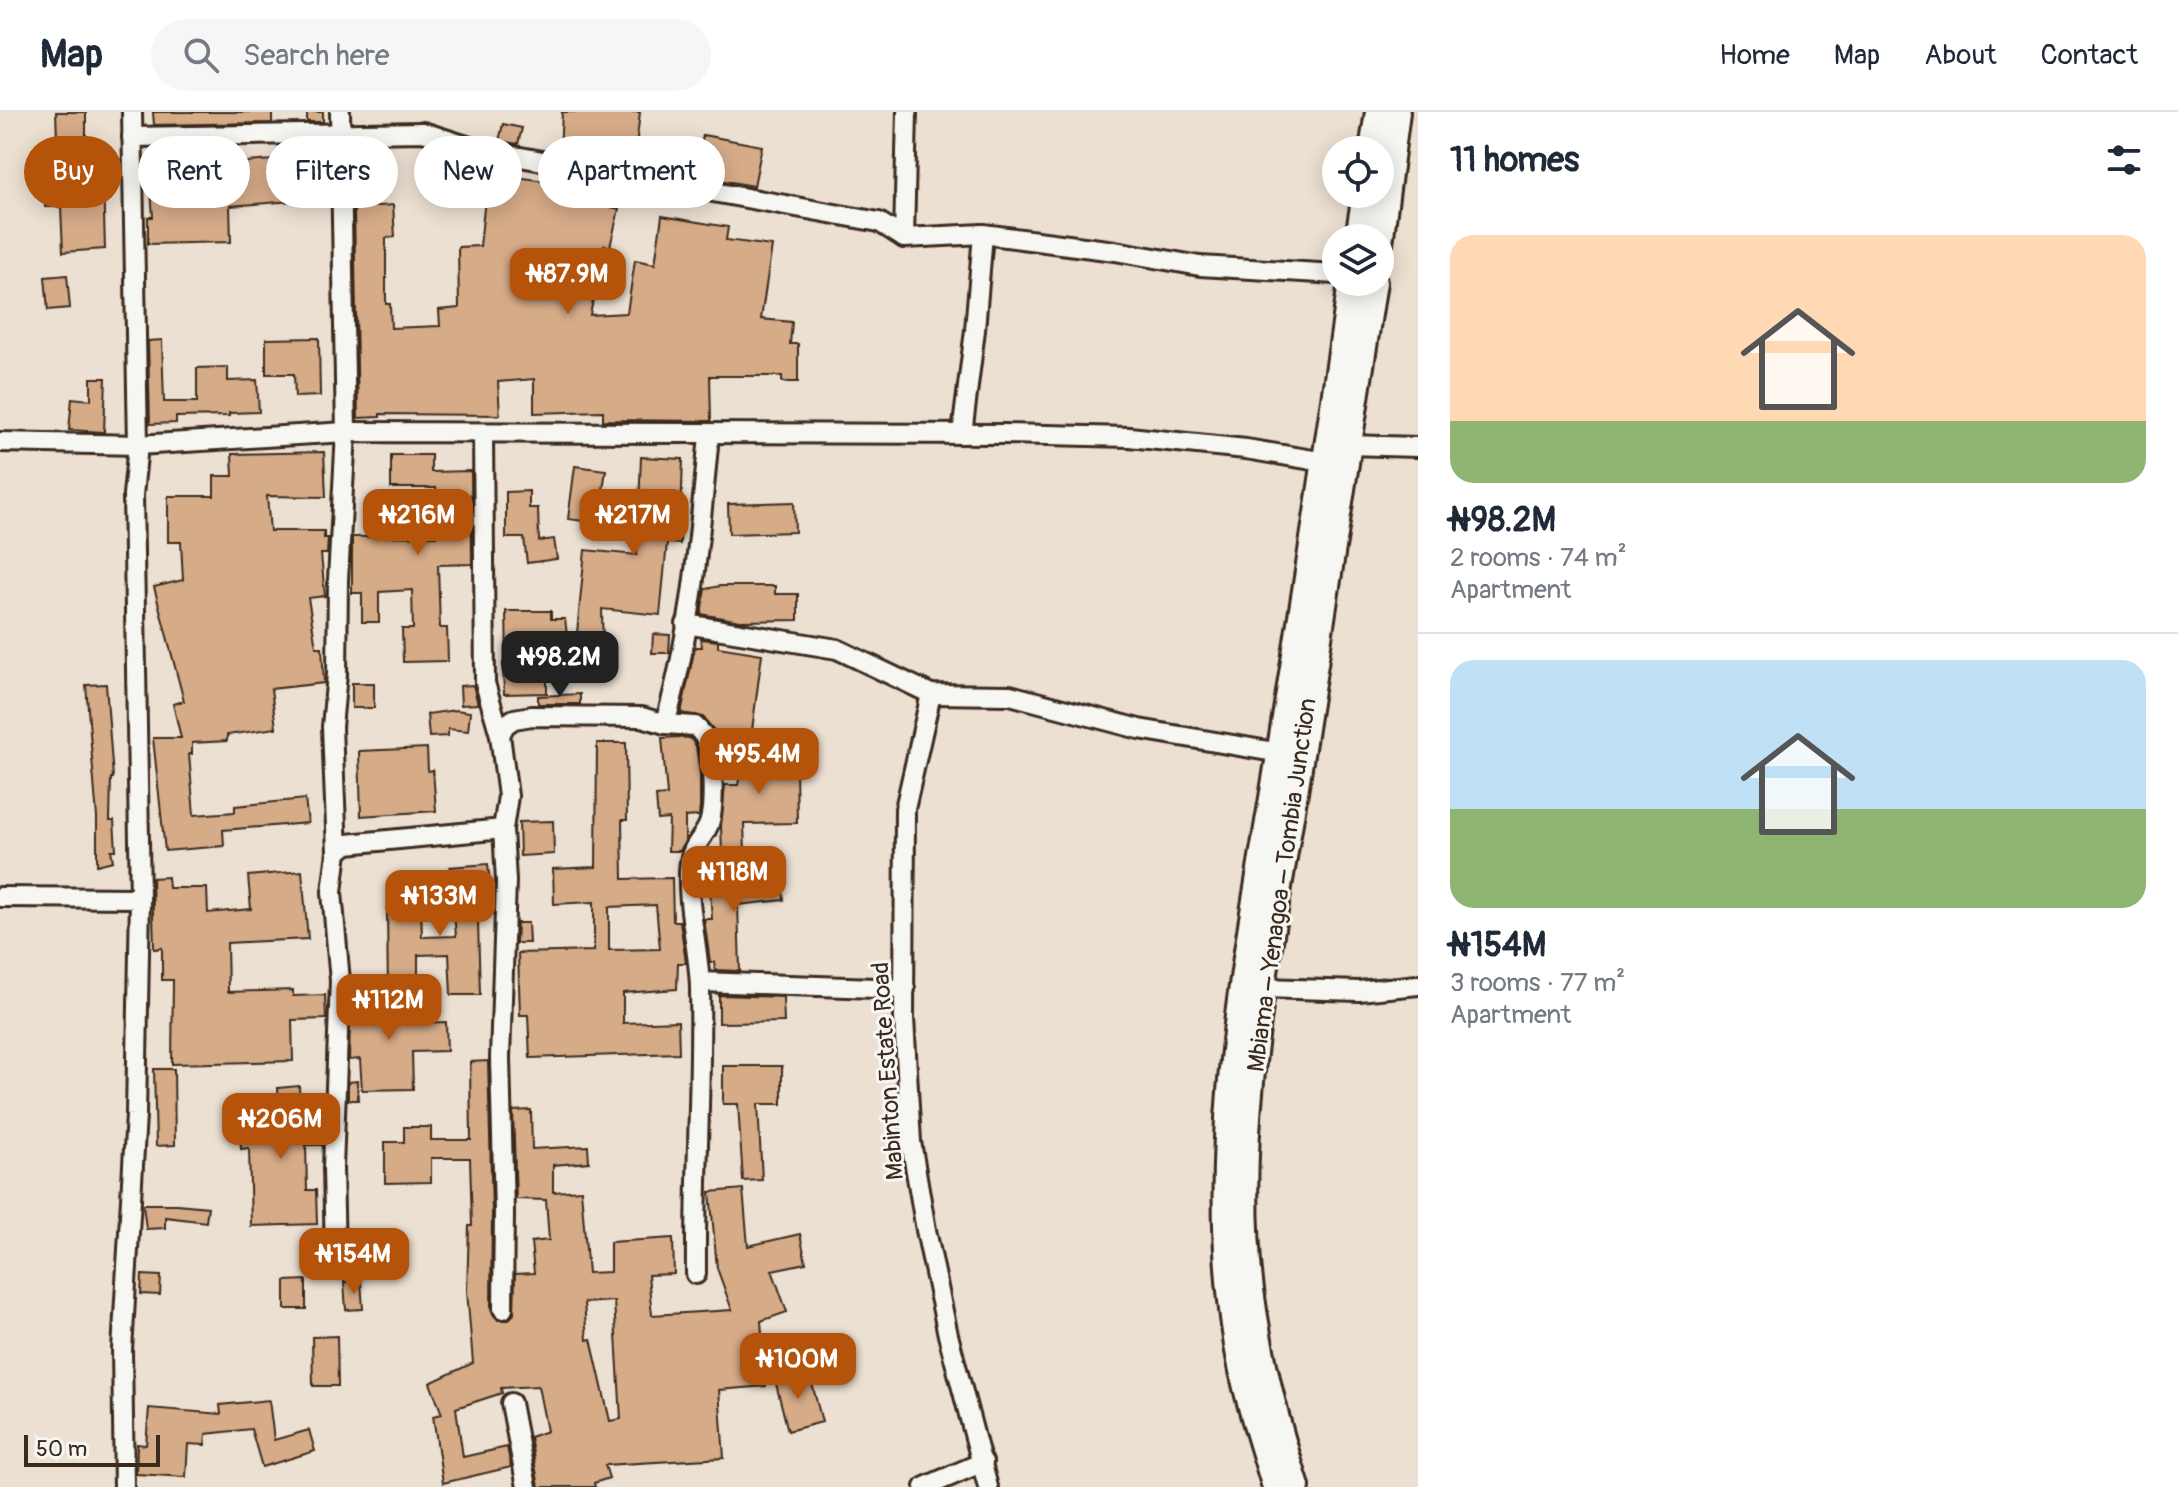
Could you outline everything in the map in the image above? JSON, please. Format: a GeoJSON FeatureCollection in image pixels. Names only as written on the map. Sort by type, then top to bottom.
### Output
{"type":"FeatureCollection","features":[{"type":"Feature","properties":{"kind":"main road"},"geometry":{"type":"LineString","coordinates":[[1374,136],[1378,112]]}},
{"type":"Feature","properties":{"kind":"main road"},"geometry":{"type":"LineString","coordinates":[[1382,224],[1397,112]]}},
{"type":"Feature","properties":{"kind":"main road","name":"Mbiama – Yenagoa – Tombia Junction"},"geometry":{"type":"LineString","coordinates":[[1275,1487],[1251,1407],[1237,1345],[1227,1227],[1233,1055],[1244,956],[1280,753],[1349,296]]}},
{"type":"Feature","properties":{"kind":"main road","name":"Mbiama – Yenagoa – Tombia Junction"},"geometry":{"type":"LineString","coordinates":[[1297,1487],[1263,1364],[1251,1288],[1246,1218],[1247,1139],[1264,988],[1372,296]]}},
{"type":"Feature","properties":{"kind":"street"},"geometry":{"type":"LineString","coordinates":[[124,1487],[122,1350],[136,1115],[140,898],[133,495],[138,445],[132,112]]}},
{"type":"Feature","properties":{"kind":"street"},"geometry":{"type":"LineString","coordinates":[[335,1255],[333,1168],[340,981],[332,892],[337,852],[332,727],[337,674],[338,580],[346,432],[340,112]]}},
{"type":"Feature","properties":{"kind":"street"},"geometry":{"type":"LineString","coordinates":[[904,238],[907,112]]}},
{"type":"Feature","properties":{"kind":"street"},"geometry":{"type":"LineString","coordinates":[[132,137],[423,132],[476,149],[879,222],[904,238],[983,234],[1115,251],[1200,266],[1322,273]]}},
{"type":"Feature","properties":{"kind":"street"},"geometry":{"type":"LineString","coordinates":[[962,434],[983,234]]}},
{"type":"Feature","properties":{"kind":"street"},"geometry":{"type":"LineString","coordinates":[[0,442],[138,445],[346,432],[962,434],[1129,437],[1246,449],[1325,462]]}},
{"type":"Feature","properties":{"kind":"street"},"geometry":{"type":"LineString","coordinates":[[483,433],[485,683],[500,735],[508,796],[503,829],[506,881],[500,1058],[503,1309]]}},
{"type":"Feature","properties":{"kind":"street"},"geometry":{"type":"LineString","coordinates":[[665,724],[686,624],[701,526],[709,435]]}},
{"type":"Feature","properties":{"kind":"street"},"geometry":{"type":"LineString","coordinates":[[1348,445],[1418,447]]}},
{"type":"Feature","properties":{"kind":"street"},"geometry":{"type":"LineString","coordinates":[[686,624],[837,649],[931,694],[1010,695],[1139,729],[1280,753]]}},
{"type":"Feature","properties":{"kind":"street","name":"Mabinton Estate Road"},"geometry":{"type":"LineString","coordinates":[[931,694],[905,809],[905,989],[911,1142],[948,1335],[988,1487]]}},
{"type":"Feature","properties":{"kind":"street"},"geometry":{"type":"LineString","coordinates":[[500,735],[505,725],[514,719],[532,716],[642,717],[665,724],[695,726],[704,734],[709,746],[713,809],[708,827],[695,843],[690,861],[700,982],[696,1274]]}},
{"type":"Feature","properties":{"kind":"street"},"geometry":{"type":"LineString","coordinates":[[337,852],[347,844],[503,829]]}},
{"type":"Feature","properties":{"kind":"street"},"geometry":{"type":"LineString","coordinates":[[0,897],[140,898]]}},
{"type":"Feature","properties":{"kind":"street"},"geometry":{"type":"LineString","coordinates":[[700,982],[905,989]]}},
{"type":"Feature","properties":{"kind":"street"},"geometry":{"type":"LineString","coordinates":[[1264,988],[1359,991],[1418,985]]}},
{"type":"Feature","properties":{"kind":"street"},"geometry":{"type":"LineString","coordinates":[[511,1403],[527,1487]]}},
{"type":"Feature","properties":{"kind":"street"},"geometry":{"type":"LineString","coordinates":[[925,1487],[983,1462]]}},
{"type":"Feature","properties":{"kind":"building"},"geometry":{"type":"Polygon","coordinates":[[[56,112],[86,112],[86,136],[57,136],[56,112]]]}},
{"type":"Feature","properties":{"kind":"building"},"geometry":{"type":"Polygon","coordinates":[[[153,112],[272,112],[272,123],[154,125],[153,112]]]}},
{"type":"Feature","properties":{"kind":"building"},"geometry":{"type":"Polygon","coordinates":[[[307,112],[323,112],[323,122],[307,122],[307,112]]]}},
{"type":"Feature","properties":{"kind":"building"},"geometry":{"type":"Polygon","coordinates":[[[562,112],[640,112],[637,136],[561,136],[562,112]]]}},
{"type":"Feature","properties":{"kind":"building"},"geometry":{"type":"Polygon","coordinates":[[[503,124],[522,128],[520,136],[500,136],[503,124]]]}},
{"type":"Feature","properties":{"kind":"building"},"geometry":{"type":"Polygon","coordinates":[[[725,139],[762,146],[754,186],[725,181],[725,139]]]}},
{"type":"Feature","properties":{"kind":"building"},"geometry":{"type":"Polygon","coordinates":[[[266,161],[266,203],[250,204],[250,162],[266,161]]]}},
{"type":"Feature","properties":{"kind":"building"},"geometry":{"type":"Polygon","coordinates":[[[522,178],[538,180],[538,208],[619,209],[610,247],[604,245],[590,315],[627,313],[635,260],[655,264],[662,216],[728,227],[726,240],[772,246],[761,319],[792,322],[790,344],[798,344],[798,382],[782,382],[782,376],[710,376],[711,421],[603,420],[603,411],[534,413],[534,379],[498,382],[500,415],[380,414],[380,417],[358,418],[354,208],[393,208],[395,237],[386,238],[386,304],[390,304],[391,328],[440,326],[439,310],[459,308],[458,247],[480,246],[484,208],[522,208],[522,178]]]}},
{"type":"Feature","properties":{"kind":"building"},"geometry":{"type":"Polygon","coordinates":[[[61,208],[104,208],[105,249],[63,252],[61,208]]]}},
{"type":"Feature","properties":{"kind":"building"},"geometry":{"type":"Polygon","coordinates":[[[152,208],[230,208],[231,242],[148,244],[148,217],[153,217],[152,208]]]}},
{"type":"Feature","properties":{"kind":"building"},"geometry":{"type":"Polygon","coordinates":[[[67,275],[70,308],[48,310],[45,277],[67,275]]]}},
{"type":"Feature","properties":{"kind":"building"},"geometry":{"type":"Polygon","coordinates":[[[319,338],[320,396],[295,397],[294,374],[266,374],[266,339],[319,338]]]}},
{"type":"Feature","properties":{"kind":"building"},"geometry":{"type":"Polygon","coordinates":[[[162,340],[164,402],[197,402],[197,368],[228,367],[228,381],[257,380],[259,412],[176,417],[176,423],[150,424],[148,341],[162,340]]]}},
{"type":"Feature","properties":{"kind":"building"},"geometry":{"type":"Polygon","coordinates":[[[91,378],[106,378],[104,432],[69,430],[72,398],[91,400],[91,378]]]}},
{"type":"Feature","properties":{"kind":"building"},"geometry":{"type":"Polygon","coordinates":[[[324,452],[326,497],[267,496],[270,531],[324,531],[324,538],[328,538],[327,554],[321,554],[325,596],[308,598],[316,647],[322,647],[324,683],[271,689],[276,728],[227,735],[227,741],[192,743],[192,754],[189,754],[194,815],[235,812],[235,806],[305,799],[308,823],[223,830],[224,846],[165,851],[153,738],[181,738],[173,704],[184,701],[154,587],[183,580],[181,542],[168,542],[168,496],[214,496],[214,476],[233,476],[232,454],[324,452]]]}},
{"type":"Feature","properties":{"kind":"building"},"geometry":{"type":"Polygon","coordinates":[[[391,455],[431,455],[431,472],[471,471],[472,564],[438,565],[440,628],[447,628],[448,661],[403,662],[402,629],[413,629],[412,590],[379,592],[379,622],[362,622],[362,593],[352,593],[352,537],[436,536],[436,488],[391,488],[391,455]]]}},
{"type":"Feature","properties":{"kind":"building"},"geometry":{"type":"Polygon","coordinates":[[[641,457],[683,459],[680,544],[667,543],[660,615],[602,609],[603,653],[575,654],[585,550],[637,555],[641,457]]]}},
{"type":"Feature","properties":{"kind":"building"},"geometry":{"type":"Polygon","coordinates":[[[575,466],[606,470],[598,523],[568,519],[575,466]]]}},
{"type":"Feature","properties":{"kind":"building"},"geometry":{"type":"Polygon","coordinates":[[[529,491],[529,508],[538,508],[539,541],[554,539],[557,559],[527,563],[524,538],[506,538],[506,492],[529,491]]]}},
{"type":"Feature","properties":{"kind":"building"},"geometry":{"type":"Polygon","coordinates":[[[794,502],[795,532],[729,534],[728,504],[794,502]]]}},
{"type":"Feature","properties":{"kind":"building"},"geometry":{"type":"Polygon","coordinates":[[[775,586],[775,594],[798,594],[798,620],[740,621],[701,614],[705,589],[775,586]]]}},
{"type":"Feature","properties":{"kind":"building"},"geometry":{"type":"Polygon","coordinates":[[[506,611],[551,611],[551,619],[565,619],[571,667],[547,668],[547,693],[504,694],[506,611]]]}},
{"type":"Feature","properties":{"kind":"building"},"geometry":{"type":"Polygon","coordinates":[[[653,634],[670,635],[669,653],[652,653],[653,634]]]}},
{"type":"Feature","properties":{"kind":"building"},"geometry":{"type":"Polygon","coordinates":[[[701,639],[718,641],[718,647],[762,654],[751,738],[716,733],[703,717],[681,713],[695,647],[702,647],[701,639]]]}},
{"type":"Feature","properties":{"kind":"building"},"geometry":{"type":"Polygon","coordinates":[[[352,683],[374,683],[374,708],[352,708],[352,683]]]}},
{"type":"Feature","properties":{"kind":"building"},"geometry":{"type":"Polygon","coordinates":[[[106,684],[113,778],[110,821],[114,821],[116,850],[111,850],[113,861],[97,865],[97,818],[86,685],[106,684]]]}},
{"type":"Feature","properties":{"kind":"building"},"geometry":{"type":"Polygon","coordinates":[[[473,685],[478,704],[461,705],[460,686],[473,685]]]}},
{"type":"Feature","properties":{"kind":"building"},"geometry":{"type":"Polygon","coordinates":[[[580,694],[580,704],[538,704],[538,696],[580,694]]]}},
{"type":"Feature","properties":{"kind":"building"},"geometry":{"type":"Polygon","coordinates":[[[456,710],[470,712],[468,731],[448,729],[448,736],[429,737],[427,714],[456,710]]]}},
{"type":"Feature","properties":{"kind":"building"},"geometry":{"type":"Polygon","coordinates":[[[662,738],[690,738],[696,746],[700,806],[699,816],[685,817],[685,841],[680,851],[668,851],[669,819],[658,820],[656,796],[667,795],[662,738]]]}},
{"type":"Feature","properties":{"kind":"building"},"geometry":{"type":"Polygon","coordinates":[[[597,743],[626,743],[627,820],[622,820],[623,879],[672,878],[673,921],[680,921],[686,963],[678,963],[677,989],[623,993],[623,1023],[678,1021],[679,1053],[530,1058],[528,1015],[520,1015],[518,953],[594,951],[594,902],[554,904],[553,869],[596,867],[597,743]],[[656,905],[609,907],[609,950],[660,949],[656,905]]]}},
{"type":"Feature","properties":{"kind":"building"},"geometry":{"type":"Polygon","coordinates":[[[745,746],[798,756],[797,823],[744,824],[745,852],[722,852],[725,785],[738,785],[745,746]]]}},
{"type":"Feature","properties":{"kind":"building"},"geometry":{"type":"Polygon","coordinates":[[[427,748],[428,771],[433,770],[436,811],[361,816],[359,751],[427,748]]]}},
{"type":"Feature","properties":{"kind":"building"},"geometry":{"type":"Polygon","coordinates":[[[553,821],[554,854],[520,856],[519,822],[553,821]]]}},
{"type":"Feature","properties":{"kind":"building"},"geometry":{"type":"Polygon","coordinates":[[[488,864],[491,895],[481,896],[483,920],[478,921],[480,995],[451,995],[449,954],[418,955],[418,996],[388,996],[387,909],[421,908],[422,937],[456,936],[450,867],[488,864]]]}},
{"type":"Feature","properties":{"kind":"building"},"geometry":{"type":"Polygon","coordinates":[[[302,871],[308,939],[227,943],[228,992],[293,990],[293,996],[325,995],[326,1019],[292,1020],[293,1061],[172,1064],[173,980],[162,980],[162,948],[154,949],[152,878],[168,877],[169,888],[207,888],[208,913],[251,909],[248,876],[302,871]]]}},
{"type":"Feature","properties":{"kind":"building"},"geometry":{"type":"Polygon","coordinates":[[[746,875],[746,879],[781,876],[784,900],[738,905],[740,971],[715,970],[714,962],[710,962],[704,919],[712,919],[709,876],[746,875]]]}},
{"type":"Feature","properties":{"kind":"building"},"geometry":{"type":"Polygon","coordinates":[[[517,923],[528,923],[529,943],[516,943],[517,923]]]}},
{"type":"Feature","properties":{"kind":"building"},"geometry":{"type":"Polygon","coordinates":[[[357,983],[384,984],[383,1024],[446,1022],[447,1051],[412,1052],[413,1089],[362,1090],[360,1059],[349,1060],[350,1023],[356,1023],[357,983]]]}},
{"type":"Feature","properties":{"kind":"building"},"geometry":{"type":"Polygon","coordinates":[[[719,995],[783,997],[784,1022],[719,1023],[719,995]]]}},
{"type":"Feature","properties":{"kind":"building"},"geometry":{"type":"Polygon","coordinates":[[[488,1061],[491,1309],[498,1320],[508,1320],[514,1314],[515,1274],[534,1273],[531,1242],[549,1240],[546,1200],[516,1199],[513,1111],[531,1110],[532,1149],[588,1146],[589,1162],[553,1165],[553,1192],[581,1190],[588,1273],[610,1272],[610,1242],[673,1238],[674,1274],[648,1275],[652,1315],[732,1310],[717,1268],[710,1192],[743,1189],[748,1246],[800,1234],[806,1263],[772,1270],[787,1312],[761,1321],[766,1386],[719,1390],[724,1458],[605,1465],[609,1478],[594,1483],[595,1487],[539,1487],[530,1437],[547,1431],[538,1386],[501,1388],[502,1393],[456,1408],[463,1457],[507,1447],[511,1467],[443,1483],[433,1416],[442,1414],[430,1383],[473,1363],[467,1291],[469,1226],[472,1226],[470,1158],[431,1158],[431,1182],[385,1183],[385,1142],[404,1142],[404,1127],[431,1127],[431,1140],[471,1140],[470,1062],[488,1061]],[[614,1301],[584,1303],[587,1340],[591,1339],[610,1421],[621,1419],[614,1301]]]}},
{"type":"Feature","properties":{"kind":"building"},"geometry":{"type":"Polygon","coordinates":[[[723,1066],[782,1066],[782,1104],[758,1104],[762,1180],[743,1181],[738,1104],[723,1104],[723,1066]]]}},
{"type":"Feature","properties":{"kind":"building"},"geometry":{"type":"Polygon","coordinates":[[[154,1069],[174,1069],[175,1145],[156,1146],[154,1069]]]}},
{"type":"Feature","properties":{"kind":"building"},"geometry":{"type":"Polygon","coordinates":[[[357,1081],[358,1100],[348,1100],[348,1082],[357,1081]]]}},
{"type":"Feature","properties":{"kind":"building"},"geometry":{"type":"Polygon","coordinates":[[[299,1086],[300,1109],[320,1108],[322,1145],[306,1145],[307,1190],[316,1190],[317,1224],[251,1226],[249,1148],[241,1149],[239,1112],[279,1110],[278,1088],[299,1086]]]}},
{"type":"Feature","properties":{"kind":"building"},"geometry":{"type":"Polygon","coordinates":[[[143,1204],[208,1207],[206,1222],[165,1217],[165,1228],[146,1229],[143,1204]]]}},
{"type":"Feature","properties":{"kind":"building"},"geometry":{"type":"Polygon","coordinates":[[[313,1246],[323,1246],[324,1261],[333,1268],[313,1268],[313,1246]]]}},
{"type":"Feature","properties":{"kind":"building"},"geometry":{"type":"Polygon","coordinates":[[[142,1275],[161,1276],[160,1295],[141,1294],[142,1275]]]}},
{"type":"Feature","properties":{"kind":"building"},"geometry":{"type":"Polygon","coordinates":[[[306,1280],[306,1309],[285,1309],[285,1281],[306,1280]]]}},
{"type":"Feature","properties":{"kind":"building"},"geometry":{"type":"Polygon","coordinates":[[[361,1281],[363,1309],[346,1310],[344,1282],[361,1281]]]}},
{"type":"Feature","properties":{"kind":"building"},"geometry":{"type":"Polygon","coordinates":[[[337,1336],[338,1386],[313,1386],[312,1337],[337,1336]]]}},
{"type":"Feature","properties":{"kind":"building"},"geometry":{"type":"Polygon","coordinates":[[[809,1372],[822,1422],[788,1431],[775,1380],[809,1372]]]}},
{"type":"Feature","properties":{"kind":"building"},"geometry":{"type":"Polygon","coordinates":[[[269,1400],[274,1440],[309,1430],[315,1451],[262,1467],[251,1429],[206,1434],[205,1445],[188,1444],[186,1477],[136,1474],[137,1444],[146,1445],[149,1408],[221,1414],[220,1405],[269,1400]]]}}]}
